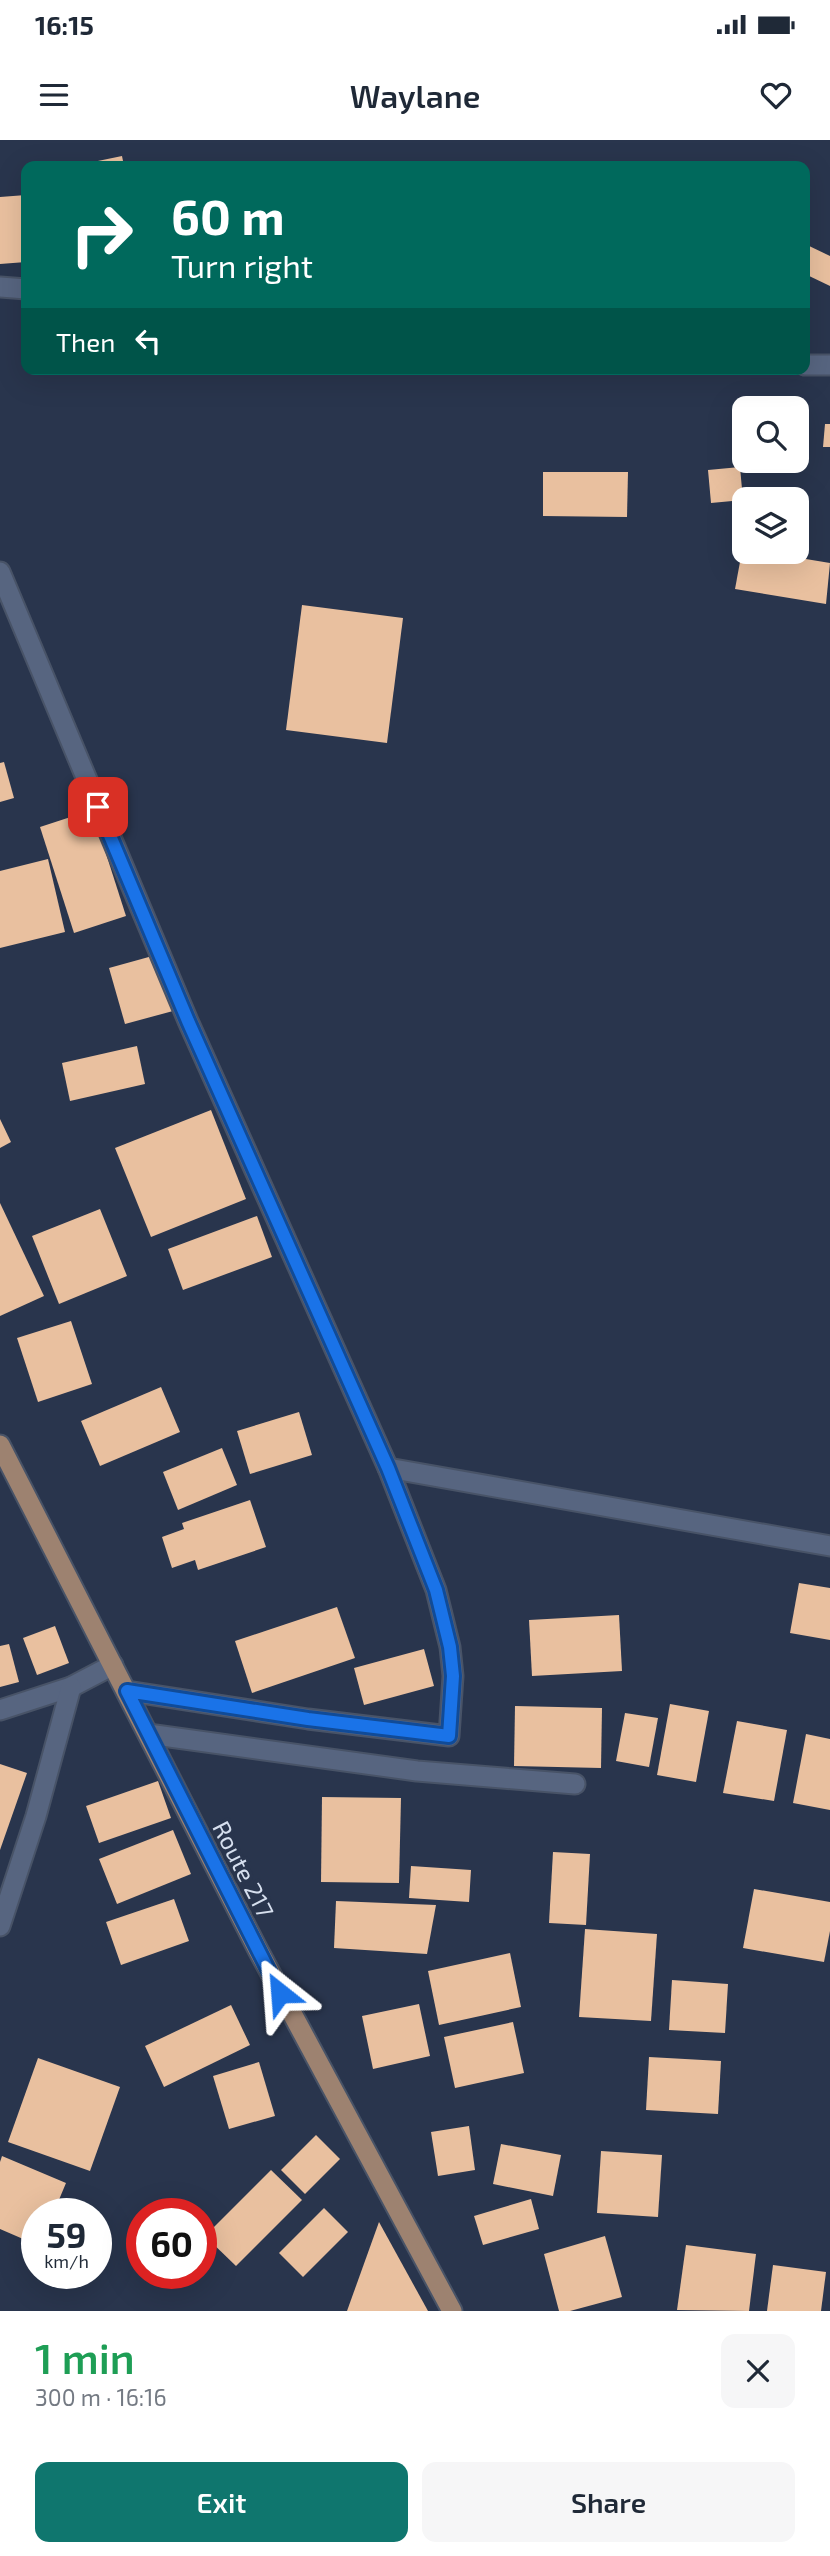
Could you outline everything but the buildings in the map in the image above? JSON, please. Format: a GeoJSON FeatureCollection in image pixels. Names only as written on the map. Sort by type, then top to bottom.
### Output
{"type":"FeatureCollection","features":[{"type":"Feature","properties":{"kind":"main road","name":"Route 217"},"geometry":{"type":"LineString","coordinates":[[0,1445],[276,1984],[452,2311]]}},
{"type":"Feature","properties":{"kind":"street"},"geometry":{"type":"LineString","coordinates":[[0,286],[21,288]]}},
{"type":"Feature","properties":{"kind":"street"},"geometry":{"type":"LineString","coordinates":[[810,365],[830,365]]}},
{"type":"Feature","properties":{"kind":"street"},"geometry":{"type":"LineString","coordinates":[[0,572],[188,1021],[388,1468],[436,1590],[450,1647],[453,1676],[449,1736],[308,1719],[127,1691]]}},
{"type":"Feature","properties":{"kind":"street"},"geometry":{"type":"LineString","coordinates":[[388,1468],[830,1546]]}},
{"type":"Feature","properties":{"kind":"street"},"geometry":{"type":"LineString","coordinates":[[0,1710],[71,1687],[113,1665]]}},
{"type":"Feature","properties":{"kind":"street"},"geometry":{"type":"LineString","coordinates":[[0,1926],[36,1816],[71,1687]]}},
{"type":"Feature","properties":{"kind":"street"},"geometry":{"type":"LineString","coordinates":[[148,1734],[417,1771],[575,1784]]}},
{"type":"Feature","properties":{"kind":"route"},"geometry":{"type":"LineString","coordinates":[[98,807],[188,1021],[388,1468],[436,1590],[450,1647],[453,1676],[449,1736],[308,1719],[127,1691],[280,1993]]}}]}
